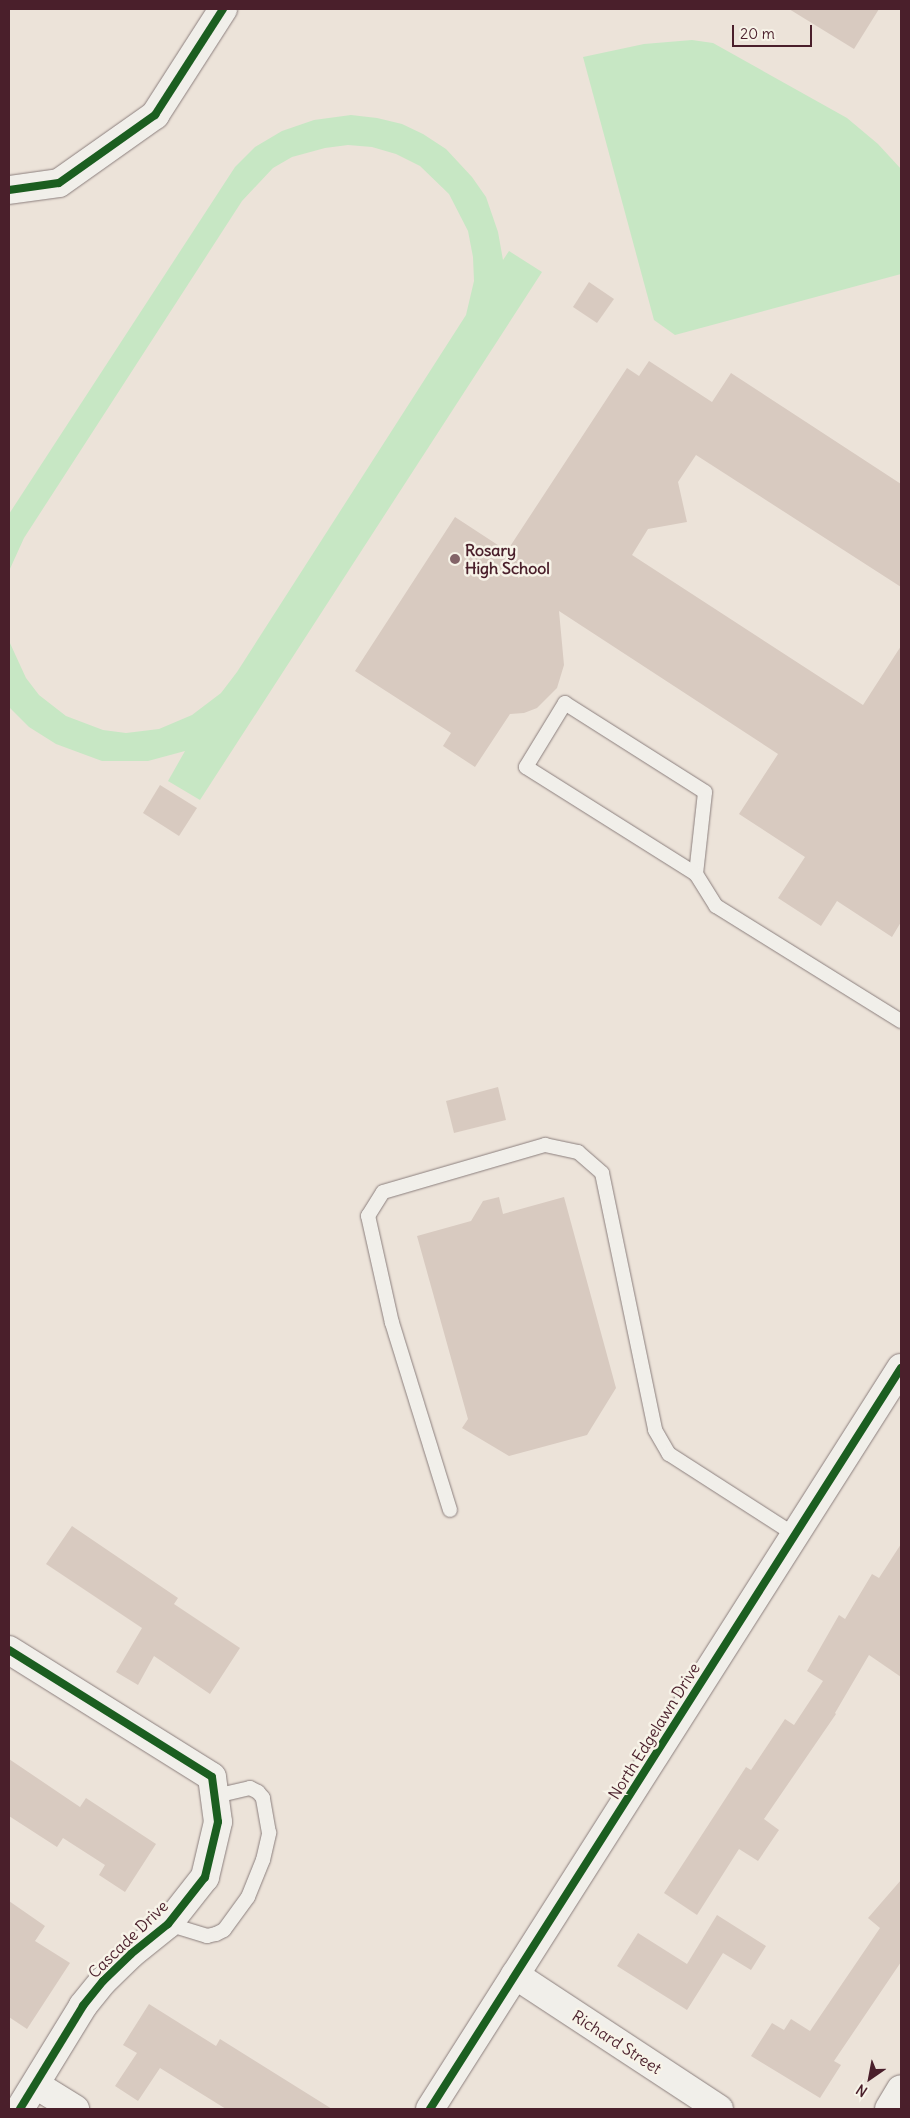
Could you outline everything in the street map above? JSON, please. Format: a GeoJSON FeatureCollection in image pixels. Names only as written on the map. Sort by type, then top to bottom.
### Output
{"type":"FeatureCollection","features":[{"type":"Feature","properties":{"kind":"street"},"geometry":{"type":"LineString","coordinates":[[9,190],[58,183],[155,114],[223,9]]}},
{"type":"Feature","properties":{"kind":"street","name":"North Edgelawn Drive"},"geometry":{"type":"LineString","coordinates":[[430,2109],[901,1368]]}},
{"type":"Feature","properties":{"kind":"street","name":"Cascade Drive"},"geometry":{"type":"LineString","coordinates":[[9,1650],[212,1777],[218,1822],[204,1877],[168,1924],[131,1954],[103,1981],[83,2006],[20,2109]]}},
{"type":"Feature","properties":{"kind":"street","name":"Richard Street"},"geometry":{"type":"LineString","coordinates":[[515,1975],[719,2109]]}},
{"type":"Feature","properties":{"kind":"street"},"geometry":{"type":"LineString","coordinates":[[36,2085],[75,2109]]}},
{"type":"Feature","properties":{"kind":"street"},"geometry":{"type":"LineString","coordinates":[[889,2109],[901,2089]]}},
{"type":"Feature","properties":{"kind":"lane"},"geometry":{"type":"LineString","coordinates":[[696,874],[705,792],[565,703],[526,767],[696,874],[716,906],[901,1021]]}},
{"type":"Feature","properties":{"kind":"lane"},"geometry":{"type":"LineString","coordinates":[[450,1510],[392,1324],[368,1216],[383,1192],[545,1145],[578,1152],[602,1173],[655,1430],[669,1454],[795,1536]]}},
{"type":"Feature","properties":{"kind":"lane"},"geometry":{"type":"LineString","coordinates":[[168,1924],[207,1936],[224,1930],[248,1897],[264,1860],[269,1833],[263,1798],[258,1792],[250,1788],[214,1796]]}},
{"type":"Feature","properties":{"kind":"green space"},"geometry":{"type":"Polygon","coordinates":[[[692,40],[713,43],[847,118],[878,144],[901,169],[901,274],[675,335],[654,320],[583,57],[644,44],[692,40]]]}},
{"type":"Feature","properties":{"kind":"green space"},"geometry":{"type":"Polygon","coordinates":[[[351,115],[377,118],[402,124],[423,134],[446,149],[472,177],[486,197],[498,232],[503,260],[509,251],[542,272],[200,800],[168,781],[185,751],[148,761],[102,761],[56,744],[29,727],[9,707],[9,641],[26,678],[39,695],[66,716],[103,730],[126,733],[159,729],[192,715],[221,693],[237,672],[466,315],[474,281],[473,257],[468,231],[449,194],[420,166],[396,154],[372,147],[348,145],[325,148],[292,157],[273,168],[242,201],[24,538],[9,571],[9,514],[235,167],[255,147],[282,131],[314,120],[351,115]]]}},
{"type":"Feature","properties":{"kind":"building"},"geometry":{"type":"Polygon","coordinates":[[[789,9],[879,9],[854,49],[789,9]]]}},
{"type":"Feature","properties":{"kind":"building"},"geometry":{"type":"Polygon","coordinates":[[[589,282],[614,299],[597,323],[573,307],[589,282]]]}},
{"type":"Feature","properties":{"kind":"building"},"geometry":{"type":"Polygon","coordinates":[[[649,361],[712,402],[731,373],[901,484],[901,587],[696,455],[678,482],[687,522],[648,529],[632,555],[863,705],[901,646],[901,922],[892,937],[837,901],[821,926],[778,898],[805,857],[739,814],[778,754],[559,611],[564,665],[557,688],[537,708],[524,713],[510,714],[475,767],[443,746],[451,733],[355,671],[455,517],[507,551],[627,368],[639,376],[649,361]]]}},
{"type":"Feature","properties":{"kind":"building"},"geometry":{"type":"Polygon","coordinates":[[[160,785],[197,808],[179,836],[143,813],[160,785]]]}},
{"type":"Feature","properties":{"kind":"building"},"geometry":{"type":"Polygon","coordinates":[[[498,1087],[506,1120],[454,1133],[446,1101],[498,1087]]]}},
{"type":"Feature","properties":{"kind":"building"},"geometry":{"type":"Polygon","coordinates":[[[499,1197],[503,1214],[564,1197],[616,1388],[587,1435],[509,1456],[462,1428],[468,1419],[417,1236],[471,1221],[483,1201],[499,1197]]]}},
{"type":"Feature","properties":{"kind":"building"},"geometry":{"type":"Polygon","coordinates":[[[72,1526],[178,1598],[174,1604],[240,1648],[210,1694],[154,1656],[138,1685],[116,1672],[142,1628],[46,1564],[72,1526]]]}},
{"type":"Feature","properties":{"kind":"building"},"geometry":{"type":"Polygon","coordinates":[[[901,1544],[901,1677],[869,1655],[836,1714],[764,1819],[779,1830],[758,1861],[739,1849],[697,1915],[664,1893],[746,1767],[751,1770],[785,1719],[794,1725],[823,1681],[807,1671],[839,1615],[845,1619],[872,1574],[879,1578],[901,1544]]]}},
{"type":"Feature","properties":{"kind":"building"},"geometry":{"type":"Polygon","coordinates":[[[9,1759],[80,1807],[86,1798],[156,1844],[125,1892],[99,1875],[105,1865],[63,1838],[57,1847],[9,1816],[9,1759]]]}},
{"type":"Feature","properties":{"kind":"building"},"geometry":{"type":"Polygon","coordinates":[[[901,1880],[901,1962],[834,2061],[841,2065],[820,2098],[751,2056],[772,2023],[784,2030],[791,2019],[810,2031],[880,1928],[868,1918],[901,1880]]]}},
{"type":"Feature","properties":{"kind":"building"},"geometry":{"type":"Polygon","coordinates":[[[9,1901],[45,1926],[35,1941],[70,1963],[27,2029],[9,2017],[9,1901]]]}},
{"type":"Feature","properties":{"kind":"building"},"geometry":{"type":"Polygon","coordinates":[[[717,1915],[766,1946],[751,1970],[723,1953],[687,2010],[617,1966],[638,1933],[687,1964],[717,1915]]]}},
{"type":"Feature","properties":{"kind":"building"},"geometry":{"type":"Polygon","coordinates":[[[149,2004],[216,2046],[220,2039],[332,2109],[226,2109],[160,2068],[138,2101],[115,2086],[137,2053],[123,2045],[149,2004]]]}},
{"type":"Feature","properties":{"kind":"cycle path"},"geometry":{"type":"LineString","coordinates":[[9,190],[59,183],[155,115],[223,9]]}},
{"type":"Feature","properties":{"kind":"cycle path"},"geometry":{"type":"LineString","coordinates":[[430,2109],[901,1368]]}},
{"type":"Feature","properties":{"kind":"cycle path"},"geometry":{"type":"LineString","coordinates":[[9,1650],[212,1777],[218,1822],[205,1877],[168,1924],[131,1954],[103,1981],[83,2006],[20,2109]]}},
{"type":"Feature","properties":{"kind":"place","name":"Rosary High School"},"geometry":{"type":"Point","coordinates":[455,559]}}]}
